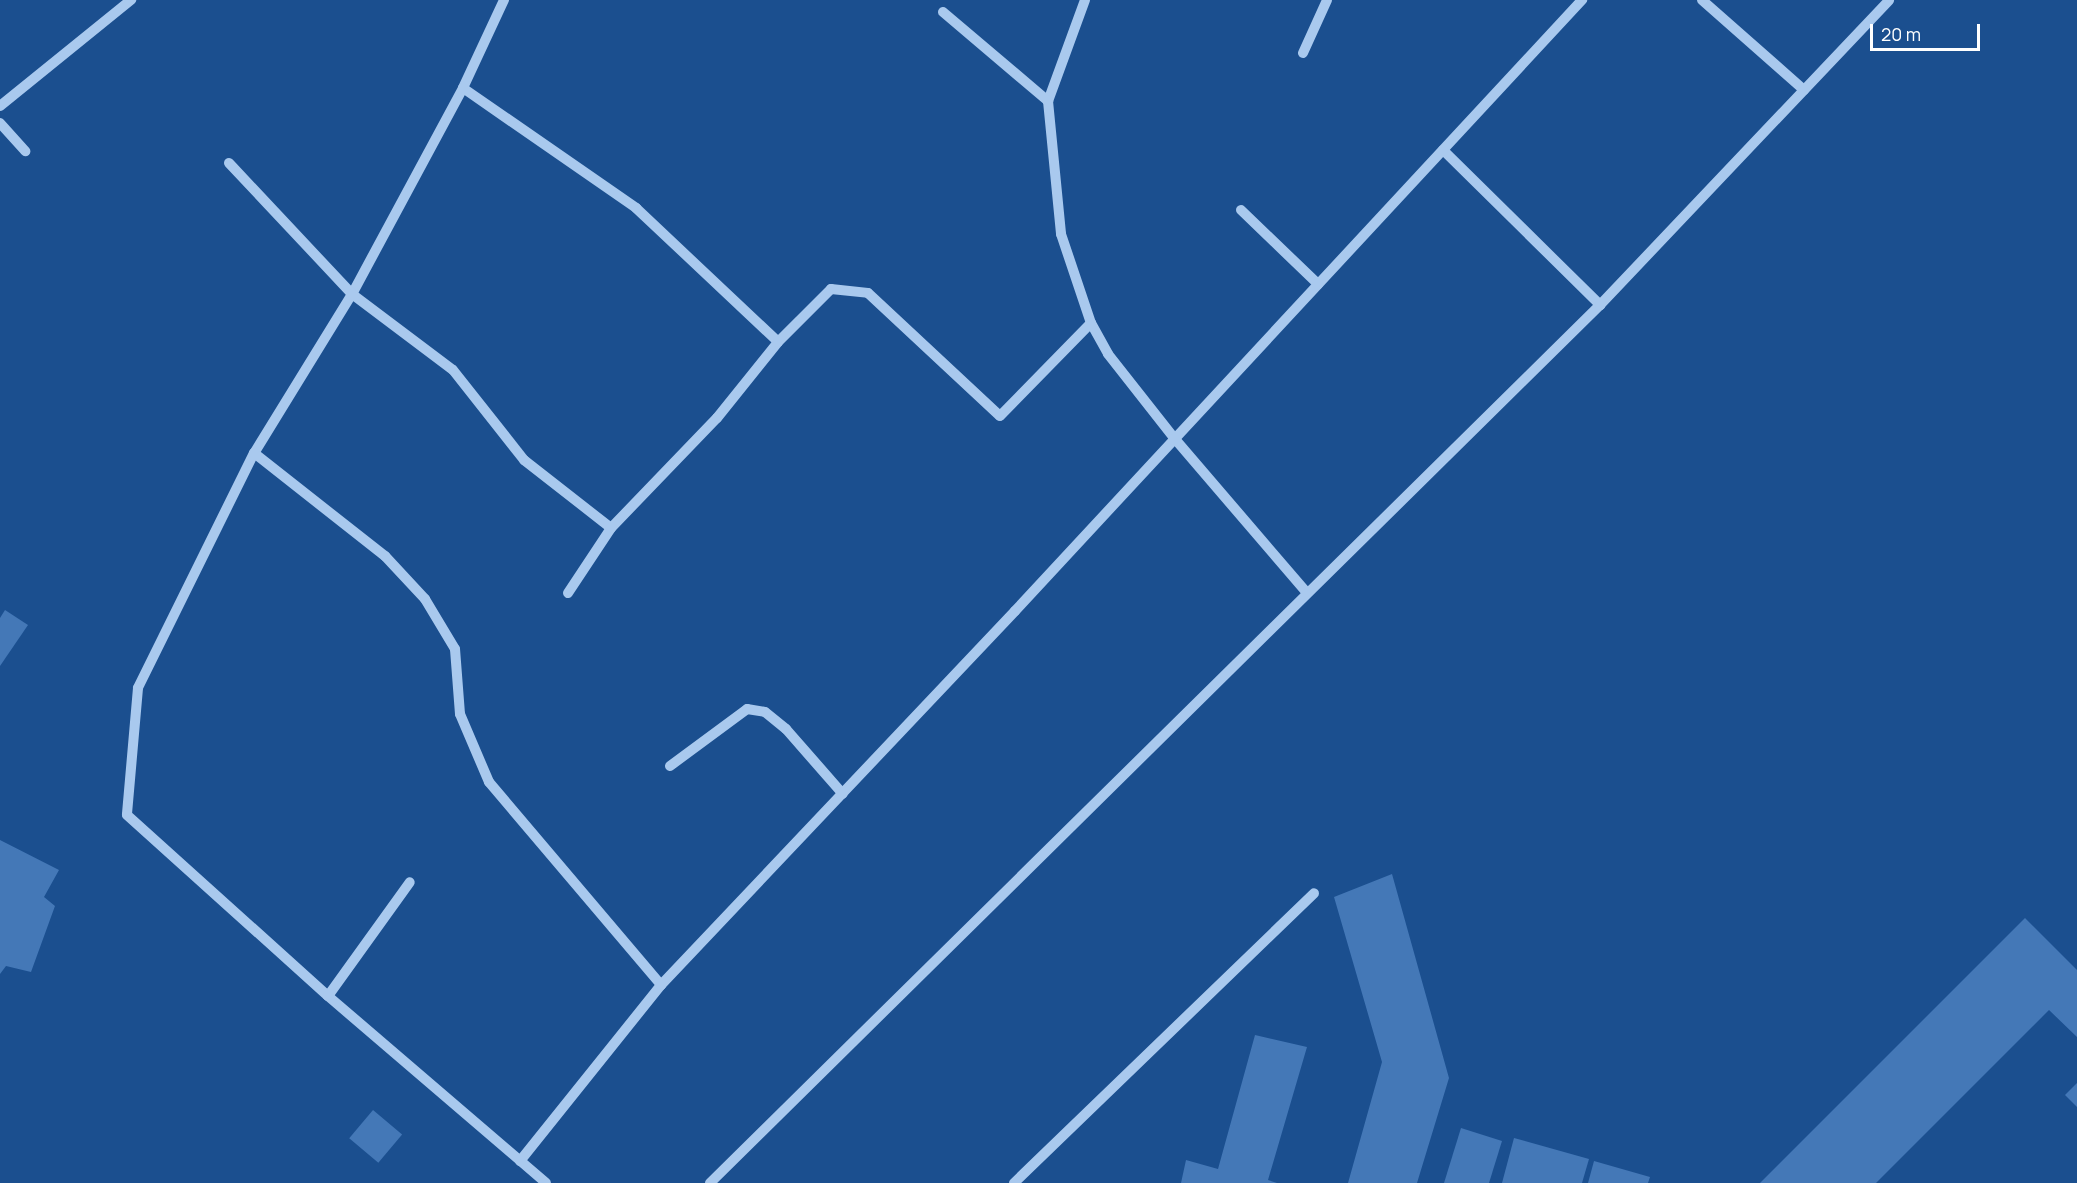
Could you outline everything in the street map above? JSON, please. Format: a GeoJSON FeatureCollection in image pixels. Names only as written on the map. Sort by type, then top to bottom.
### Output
{"type":"FeatureCollection","features":[{"type":"Feature","properties":{"kind":"street"},"geometry":{"type":"LineString","coordinates":[[0,106],[131,0]]}},
{"type":"Feature","properties":{"kind":"street"},"geometry":{"type":"LineString","coordinates":[[504,0],[463,88],[352,294],[254,453],[138,688],[127,815],[328,996],[546,1183]]}},
{"type":"Feature","properties":{"kind":"street"},"geometry":{"type":"LineString","coordinates":[[1084,0],[1048,100],[1061,234],[1091,323],[1108,354],[1175,439],[1306,592]]}},
{"type":"Feature","properties":{"kind":"street"},"geometry":{"type":"LineString","coordinates":[[1304,53],[1327,0]]}},
{"type":"Feature","properties":{"kind":"street"},"geometry":{"type":"LineString","coordinates":[[520,1161],[661,985],[1175,439],[1582,0]]}},
{"type":"Feature","properties":{"kind":"street"},"geometry":{"type":"LineString","coordinates":[[1702,0],[1804,90]]}},
{"type":"Feature","properties":{"kind":"street"},"geometry":{"type":"LineString","coordinates":[[710,1183],[1306,592],[1600,305],[1889,0]]}},
{"type":"Feature","properties":{"kind":"street"},"geometry":{"type":"LineString","coordinates":[[943,12],[1048,100]]}},
{"type":"Feature","properties":{"kind":"street"},"geometry":{"type":"LineString","coordinates":[[463,88],[636,208],[778,342]]}},
{"type":"Feature","properties":{"kind":"street"},"geometry":{"type":"LineString","coordinates":[[0,123],[25,151]]}},
{"type":"Feature","properties":{"kind":"street"},"geometry":{"type":"LineString","coordinates":[[1443,150],[1600,305]]}},
{"type":"Feature","properties":{"kind":"street"},"geometry":{"type":"LineString","coordinates":[[229,163],[352,294],[453,370],[524,460],[611,528]]}},
{"type":"Feature","properties":{"kind":"street"},"geometry":{"type":"LineString","coordinates":[[1241,210],[1318,284]]}},
{"type":"Feature","properties":{"kind":"street"},"geometry":{"type":"LineString","coordinates":[[568,592],[611,528],[717,418],[778,342],[831,289],[868,293],[1000,416],[1091,323]]}},
{"type":"Feature","properties":{"kind":"street"},"geometry":{"type":"LineString","coordinates":[[254,453],[385,556],[425,599],[455,649],[460,714],[489,782],[661,985]]}},
{"type":"Feature","properties":{"kind":"street"},"geometry":{"type":"LineString","coordinates":[[670,766],[747,709],[765,712],[786,729],[843,794]]}},
{"type":"Feature","properties":{"kind":"street"},"geometry":{"type":"LineString","coordinates":[[328,996],[410,882]]}},
{"type":"Feature","properties":{"kind":"street"},"geometry":{"type":"LineString","coordinates":[[1014,1183],[1314,892]]}},
{"type":"Feature","properties":{"kind":"building"},"geometry":{"type":"Polygon","coordinates":[[[5,610],[28,625],[0,666],[0,618],[5,610]]]}},
{"type":"Feature","properties":{"kind":"building"},"geometry":{"type":"Polygon","coordinates":[[[0,840],[59,870],[44,897],[55,906],[31,972],[6,966],[0,974],[0,840]]]}},
{"type":"Feature","properties":{"kind":"building"},"geometry":{"type":"Polygon","coordinates":[[[1392,874],[1449,1078],[1417,1183],[1348,1183],[1382,1062],[1334,897],[1392,874]]]}},
{"type":"Feature","properties":{"kind":"building"},"geometry":{"type":"Polygon","coordinates":[[[2025,918],[2077,970],[2077,1037],[2049,1010],[1876,1183],[1760,1183],[2025,918]]]}},
{"type":"Feature","properties":{"kind":"building"},"geometry":{"type":"Polygon","coordinates":[[[1255,1035],[1307,1047],[1268,1180],[1277,1183],[1181,1183],[1186,1160],[1218,1169],[1255,1035]]]}},
{"type":"Feature","properties":{"kind":"building"},"geometry":{"type":"Polygon","coordinates":[[[2077,1083],[2077,1107],[2065,1095],[2077,1083]]]}},
{"type":"Feature","properties":{"kind":"building"},"geometry":{"type":"Polygon","coordinates":[[[373,1110],[402,1134],[378,1163],[349,1138],[373,1110]]]}},
{"type":"Feature","properties":{"kind":"building"},"geometry":{"type":"Polygon","coordinates":[[[1461,1128],[1502,1141],[1489,1183],[1444,1183],[1461,1128]]]}},
{"type":"Feature","properties":{"kind":"building"},"geometry":{"type":"Polygon","coordinates":[[[1514,1138],[1589,1159],[1582,1183],[1502,1183],[1514,1138]]]}},
{"type":"Feature","properties":{"kind":"building"},"geometry":{"type":"Polygon","coordinates":[[[1594,1161],[1650,1177],[1648,1183],[1588,1183],[1594,1161]]]}}]}
